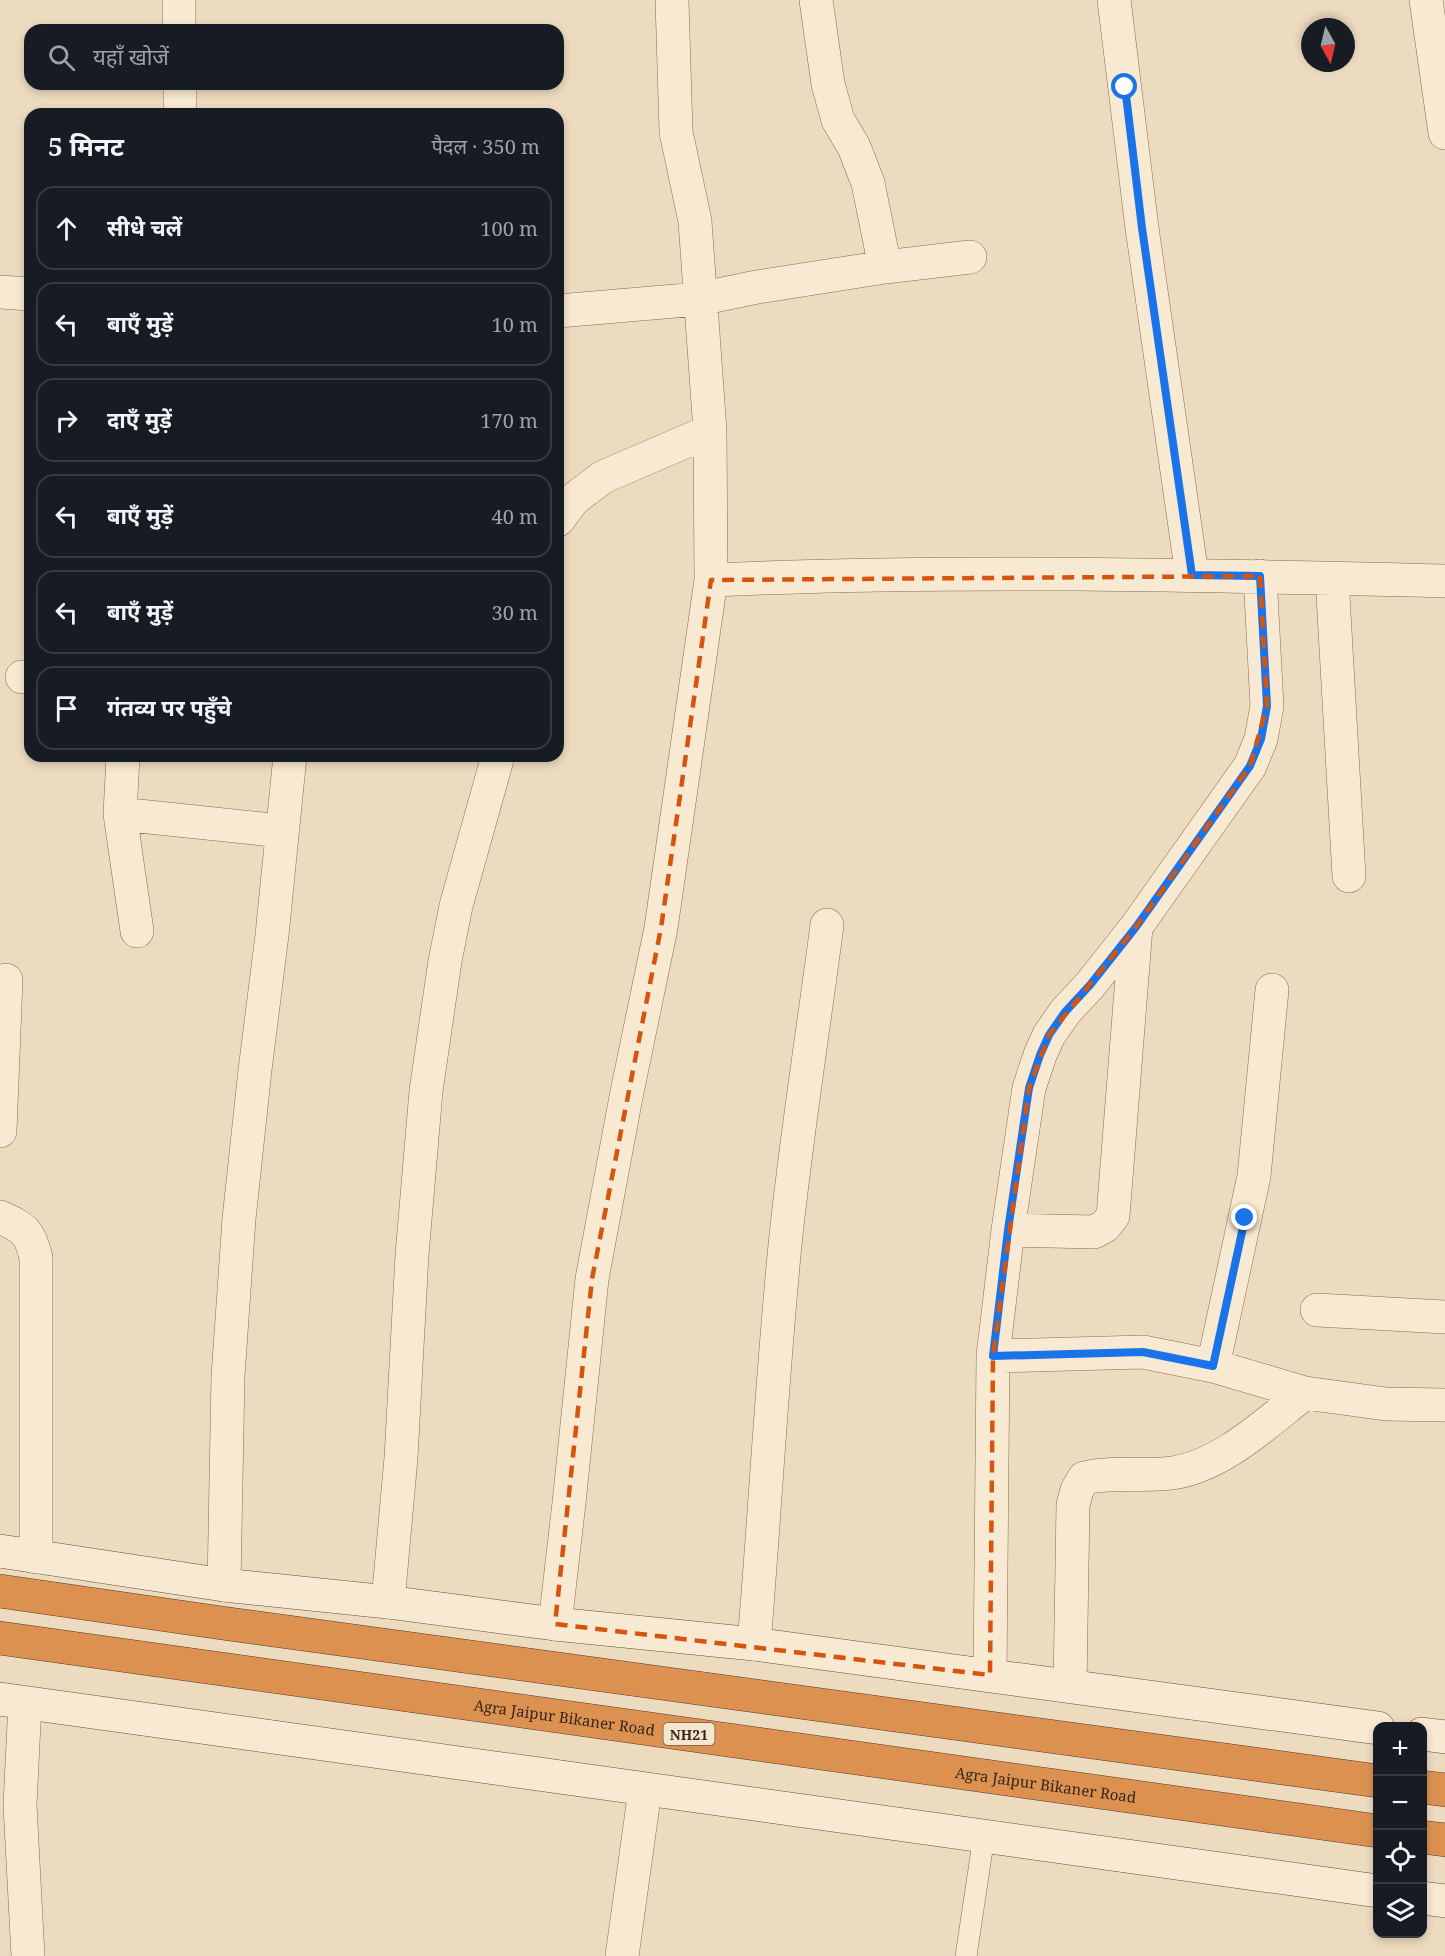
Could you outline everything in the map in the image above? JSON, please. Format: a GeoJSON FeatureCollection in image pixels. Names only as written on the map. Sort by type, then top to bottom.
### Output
{"type":"FeatureCollection","features":[{"type":"Feature","properties":{"kind":"highway"},"geometry":{"type":"LineString","coordinates":[[0,1590],[265,1629],[1373,1780]]}},
{"type":"Feature","properties":{"kind":"highway","name":"Agra Jaipur Bikaner Road"},"geometry":{"type":"LineString","coordinates":[[0,1638],[1373,1830]]}},
{"type":"Feature","properties":{"kind":"highway"},"geometry":{"type":"LineString","coordinates":[[1427,1788],[1445,1790]]}},
{"type":"Feature","properties":{"kind":"highway"},"geometry":{"type":"LineString","coordinates":[[1427,1838],[1445,1840]]}},
{"type":"Feature","properties":{"kind":"street"},"geometry":{"type":"LineString","coordinates":[[179,0],[179,24]]}},
{"type":"Feature","properties":{"kind":"street"},"geometry":{"type":"LineString","coordinates":[[555,1624],[592,1279],[661,928],[711,580],[710,431],[695,221],[676,132],[672,0]]}},
{"type":"Feature","properties":{"kind":"street"},"geometry":{"type":"LineString","coordinates":[[816,0],[828,84],[838,120],[854,147],[867,183],[885,267]]}},
{"type":"Feature","properties":{"kind":"street"},"geometry":{"type":"LineString","coordinates":[[1114,0],[1142,228],[1192,575]]}},
{"type":"Feature","properties":{"kind":"street"},"geometry":{"type":"LineString","coordinates":[[1426,0],[1445,133]]}},
{"type":"Feature","properties":{"kind":"street"},"geometry":{"type":"LineString","coordinates":[[180,90],[180,108]]}},
{"type":"Feature","properties":{"kind":"street"},"geometry":{"type":"LineString","coordinates":[[564,310],[699,299],[757,287],[885,267],[970,257]]}},
{"type":"Feature","properties":{"kind":"street"},"geometry":{"type":"LineString","coordinates":[[0,292],[24,294]]}},
{"type":"Feature","properties":{"kind":"street"},"geometry":{"type":"LineString","coordinates":[[564,512],[574,499],[603,477],[710,431]]}},
{"type":"Feature","properties":{"kind":"street"},"geometry":{"type":"LineString","coordinates":[[711,580],[812,576],[1192,575],[1445,581]]}},
{"type":"Feature","properties":{"kind":"street"},"geometry":{"type":"LineString","coordinates":[[990,1675],[993,1356],[1008,1230],[1029,1088],[1049,1035],[1065,1012],[1090,985],[1136,927],[1250,766],[1261,739],[1267,706],[1260,576]]}},
{"type":"Feature","properties":{"kind":"street"},"geometry":{"type":"LineString","coordinates":[[1332,578],[1349,876]]}},
{"type":"Feature","properties":{"kind":"street"},"geometry":{"type":"LineString","coordinates":[[123,762],[120,814],[137,931]]}},
{"type":"Feature","properties":{"kind":"street"},"geometry":{"type":"LineString","coordinates":[[224,1585],[228,1386],[239,1219],[289,762]]}},
{"type":"Feature","properties":{"kind":"street"},"geometry":{"type":"LineString","coordinates":[[388,1602],[401,1458],[412,1255],[426,1092],[445,961],[456,906],[496,762]]}},
{"type":"Feature","properties":{"kind":"street"},"geometry":{"type":"LineString","coordinates":[[120,814],[282,831]]}},
{"type":"Feature","properties":{"kind":"street"},"geometry":{"type":"LineString","coordinates":[[754,1644],[766,1458],[784,1259],[795,1157],[828,925]]}},
{"type":"Feature","properties":{"kind":"street"},"geometry":{"type":"LineString","coordinates":[[1008,1230],[1094,1232],[1105,1226],[1113,1216],[1136,927]]}},
{"type":"Feature","properties":{"kind":"street"},"geometry":{"type":"LineString","coordinates":[[0,1131],[6,981]]}},
{"type":"Feature","properties":{"kind":"street"},"geometry":{"type":"LineString","coordinates":[[1213,1366],[1254,1176],[1272,990]]}},
{"type":"Feature","properties":{"kind":"street"},"geometry":{"type":"LineString","coordinates":[[0,1217],[22,1227],[32,1241],[36,1258],[36,1557]]}},
{"type":"Feature","properties":{"kind":"street"},"geometry":{"type":"LineString","coordinates":[[1317,1310],[1445,1317]]}},
{"type":"Feature","properties":{"kind":"street"},"geometry":{"type":"LineString","coordinates":[[993,1356],[1143,1352],[1213,1366],[1305,1393],[1386,1404],[1445,1405]]}},
{"type":"Feature","properties":{"kind":"street"},"geometry":{"type":"LineString","coordinates":[[1070,1686],[1073,1505],[1077,1490],[1084,1478],[1098,1474],[1172,1473],[1203,1465],[1228,1451],[1305,1393]]}},
{"type":"Feature","properties":{"kind":"street"},"geometry":{"type":"LineString","coordinates":[[0,1551],[224,1585],[388,1602],[555,1624],[754,1644],[1373,1727]]}},
{"type":"Feature","properties":{"kind":"street"},"geometry":{"type":"LineString","coordinates":[[28,1956],[12,1701],[1373,1891]]}},
{"type":"Feature","properties":{"kind":"street"},"geometry":{"type":"LineString","coordinates":[[1427,1735],[1445,1737]]}},
{"type":"Feature","properties":{"kind":"street"},"geometry":{"type":"LineString","coordinates":[[622,1956],[645,1790]]}},
{"type":"Feature","properties":{"kind":"street"},"geometry":{"type":"LineString","coordinates":[[1427,1899],[1445,1901]]}},
{"type":"Feature","properties":{"kind":"lane"},"geometry":{"type":"LineString","coordinates":[[966,1956],[984,1836]]}},
{"type":"Feature","properties":{"kind":"highlighted area"},"geometry":{"type":"Polygon","coordinates":[[[1260,576],[1267,706],[1250,766],[1136,927],[1049,1035],[1029,1088],[993,1356],[990,1675],[555,1624],[592,1279],[661,928],[711,580],[1260,576]]]}},
{"type":"Feature","properties":{"kind":"route"},"geometry":{"type":"LineString","coordinates":[[1125,87],[1142,228],[1192,575],[1260,576],[1267,706],[1261,739],[1250,766],[1136,927],[1090,985],[1065,1012],[1049,1035],[1040,1055],[1029,1088],[1008,1230],[993,1356],[1143,1352],[1213,1366],[1245,1218]]}}]}
